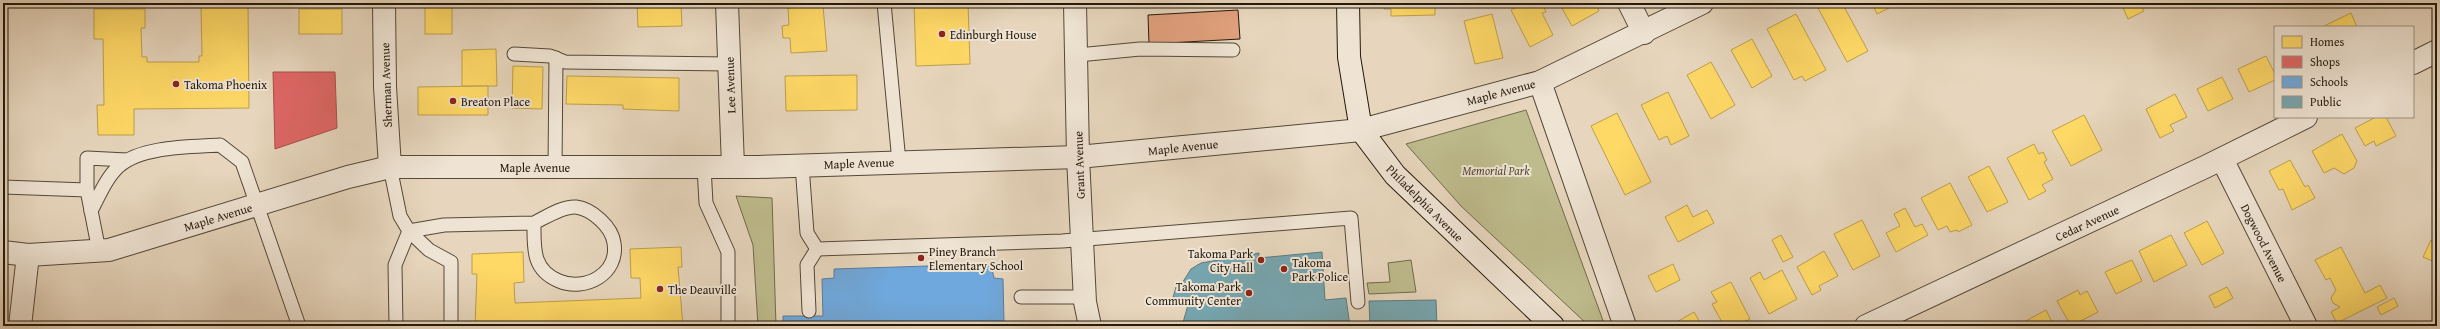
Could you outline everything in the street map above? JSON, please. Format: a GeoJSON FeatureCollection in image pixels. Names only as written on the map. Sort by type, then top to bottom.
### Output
{"type":"FeatureCollection","features":[{"type":"Feature","properties":{"kind":"street","name":"Sherman Avenue"},"geometry":{"type":"LineString","coordinates":[[384,3],[385,87],[390,167]]}},
{"type":"Feature","properties":{"kind":"street","name":"Lee Avenue"},"geometry":{"type":"LineString","coordinates":[[727,3],[733,167]]}},
{"type":"Feature","properties":{"kind":"street","name":"Grant Avenue"},"geometry":{"type":"LineString","coordinates":[[1075,3],[1078,55],[1078,157],[1085,297],[1090,326]]}},
{"type":"Feature","properties":{"kind":"street","name":"Philadelphia Avenue"},"geometry":{"type":"LineString","coordinates":[[1348,3],[1349,57],[1361,130],[1395,176],[1553,326]]}},
{"type":"Feature","properties":{"kind":"street"},"geometry":{"type":"LineString","coordinates":[[1629,3],[1644,33]]}},
{"type":"Feature","properties":{"kind":"street","name":"Maple Avenue"},"geometry":{"type":"LineString","coordinates":[[3,252],[28,255],[110,250],[348,177],[390,167],[733,167],[1078,157],[1361,130],[1540,82],[1644,33],[1702,3]]}},
{"type":"Feature","properties":{"kind":"street"},"geometry":{"type":"LineString","coordinates":[[2414,62],[2437,51]]}},
{"type":"Feature","properties":{"kind":"street"},"geometry":{"type":"LineString","coordinates":[[1540,82],[1625,326]]}},
{"type":"Feature","properties":{"kind":"street","name":"Cedar Avenue"},"geometry":{"type":"LineString","coordinates":[[1866,326],[2222,159],[2304,118]]}},
{"type":"Feature","properties":{"kind":"street","name":"Dogwood Avenue"},"geometry":{"type":"LineString","coordinates":[[2222,159],[2306,326]]}},
{"type":"Feature","properties":{"kind":"street"},"geometry":{"type":"LineString","coordinates":[[20,326],[28,255]]}},
{"type":"Feature","properties":{"kind":"lane"},"geometry":{"type":"LineString","coordinates":[[884,3],[898,162]]}},
{"type":"Feature","properties":{"kind":"lane"},"geometry":{"type":"LineString","coordinates":[[1078,55],[1140,50],[1233,50]]}},
{"type":"Feature","properties":{"kind":"lane"},"geometry":{"type":"LineString","coordinates":[[514,54],[550,56],[565,62],[729,64]]}},
{"type":"Feature","properties":{"kind":"lane"},"geometry":{"type":"LineString","coordinates":[[555,167],[556,58]]}},
{"type":"Feature","properties":{"kind":"lane"},"geometry":{"type":"LineString","coordinates":[[99,251],[87,190],[87,158],[127,160],[165,148],[220,144],[242,162],[298,326]]}},
{"type":"Feature","properties":{"kind":"lane"},"geometry":{"type":"LineString","coordinates":[[91,211],[108,179],[127,160]]}},
{"type":"Feature","properties":{"kind":"lane"},"geometry":{"type":"LineString","coordinates":[[802,165],[808,233],[817,250]]}},
{"type":"Feature","properties":{"kind":"lane"},"geometry":{"type":"LineString","coordinates":[[390,167],[400,216],[409,231],[429,250],[451,262],[451,326]]}},
{"type":"Feature","properties":{"kind":"lane"},"geometry":{"type":"LineString","coordinates":[[704,167],[706,203],[728,252],[728,326]]}},
{"type":"Feature","properties":{"kind":"lane"},"geometry":{"type":"LineString","coordinates":[[3,187],[87,190]]}},
{"type":"Feature","properties":{"kind":"lane"},"geometry":{"type":"LineString","coordinates":[[409,231],[444,224],[534,222],[565,209],[576,207],[588,211],[603,222],[614,243],[612,262],[601,277],[586,284],[564,283],[548,276],[535,260],[534,222]]}},
{"type":"Feature","properties":{"kind":"lane"},"geometry":{"type":"LineString","coordinates":[[817,250],[1062,241],[1082,238],[1351,218],[1358,302]]}},
{"type":"Feature","properties":{"kind":"lane"},"geometry":{"type":"LineString","coordinates":[[396,326],[395,265],[409,231]]}},
{"type":"Feature","properties":{"kind":"lane"},"geometry":{"type":"LineString","coordinates":[[809,311],[807,265],[817,250]]}},
{"type":"Feature","properties":{"kind":"lane"},"geometry":{"type":"LineString","coordinates":[[1021,298],[1085,297]]}},
{"type":"Feature","properties":{"kind":"green space","name":"Memorial Park"},"geometry":{"type":"Polygon","coordinates":[[[1526,110],[1605,326],[1589,326],[1461,206],[1406,144],[1526,110]]]}},
{"type":"Feature","properties":{"kind":"green space"},"geometry":{"type":"Polygon","coordinates":[[[736,196],[772,198],[776,326],[758,326],[753,245],[736,196]]]}},
{"type":"Feature","properties":{"kind":"green space"},"geometry":{"type":"Polygon","coordinates":[[[1411,260],[1416,292],[1369,294],[1367,283],[1390,282],[1388,263],[1411,260]]]}},
{"type":"Feature","properties":{"kind":"building: Homes"},"geometry":{"type":"Polygon","coordinates":[[[425,3],[452,3],[452,34],[425,34],[425,3]]]}},
{"type":"Feature","properties":{"kind":"building: Homes"},"geometry":{"type":"Polygon","coordinates":[[[637,3],[681,3],[682,26],[638,27],[637,3]]]}},
{"type":"Feature","properties":{"kind":"building: Homes","name":"Edinburgh House"},"geometry":{"type":"Polygon","coordinates":[[[914,3],[968,3],[970,64],[916,66],[914,3]]]}},
{"type":"Feature","properties":{"kind":"building: Homes"},"geometry":{"type":"Polygon","coordinates":[[[1384,3],[1435,3],[1435,15],[1391,16],[1391,9],[1384,9],[1384,3]]]}},
{"type":"Feature","properties":{"kind":"building: Homes"},"geometry":{"type":"Polygon","coordinates":[[[1525,3],[1542,3],[1546,12],[1542,13],[1553,35],[1530,47],[1511,10],[1525,3]]]}},
{"type":"Feature","properties":{"kind":"building: Homes"},"geometry":{"type":"Polygon","coordinates":[[[1559,3],[1595,3],[1599,11],[1572,26],[1559,3]]]}},
{"type":"Feature","properties":{"kind":"building: Homes"},"geometry":{"type":"Polygon","coordinates":[[[1823,3],[1842,3],[1868,51],[1847,62],[1817,6],[1823,3]]]}},
{"type":"Feature","properties":{"kind":"building: Homes"},"geometry":{"type":"Polygon","coordinates":[[[1872,3],[1899,3],[1877,14],[1872,3]]]}},
{"type":"Feature","properties":{"kind":"building: Homes"},"geometry":{"type":"Polygon","coordinates":[[[2121,3],[2140,3],[2144,11],[2128,19],[2121,3]]]}},
{"type":"Feature","properties":{"kind":"building: Homes"},"geometry":{"type":"Polygon","coordinates":[[[823,6],[827,51],[791,53],[790,38],[783,38],[782,26],[789,25],[788,8],[823,6]]]}},
{"type":"Feature","properties":{"kind":"building: Homes","name":"Takoma Phoenix"},"geometry":{"type":"Polygon","coordinates":[[[201,7],[248,7],[249,108],[134,109],[134,135],[98,135],[97,105],[104,105],[103,39],[94,39],[94,9],[145,9],[145,28],[141,28],[142,57],[147,57],[147,62],[199,62],[199,56],[202,56],[201,7]]]}},
{"type":"Feature","properties":{"kind":"building: Homes"},"geometry":{"type":"Polygon","coordinates":[[[299,9],[342,9],[342,34],[299,34],[299,9]]]}},
{"type":"Feature","properties":{"kind":"building: Homes"},"geometry":{"type":"Polygon","coordinates":[[[2351,13],[2357,26],[2324,26],[2351,13]]]}},
{"type":"Feature","properties":{"kind":"building: Homes"},"geometry":{"type":"Polygon","coordinates":[[[1492,14],[1503,58],[1475,64],[1464,21],[1492,14]]]}},
{"type":"Feature","properties":{"kind":"building: Homes"},"geometry":{"type":"Polygon","coordinates":[[[1796,14],[1826,70],[1805,81],[1802,76],[1794,80],[1767,29],[1796,14]]]}},
{"type":"Feature","properties":{"kind":"building: Homes"},"geometry":{"type":"Polygon","coordinates":[[[1752,39],[1772,76],[1752,88],[1731,50],[1752,39]]]}},
{"type":"Feature","properties":{"kind":"building: Homes"},"geometry":{"type":"Polygon","coordinates":[[[496,49],[497,86],[462,86],[462,50],[496,49]]]}},
{"type":"Feature","properties":{"kind":"building: Homes"},"geometry":{"type":"Polygon","coordinates":[[[2266,56],[2274,72],[2274,80],[2249,92],[2238,69],[2266,56]]]}},
{"type":"Feature","properties":{"kind":"building: Homes"},"geometry":{"type":"Polygon","coordinates":[[[1711,62],[1735,105],[1711,119],[1687,75],[1711,62]]]}},
{"type":"Feature","properties":{"kind":"building: Homes"},"geometry":{"type":"Polygon","coordinates":[[[513,66],[543,67],[542,109],[512,108],[513,66]]]}},
{"type":"Feature","properties":{"kind":"building: Homes"},"geometry":{"type":"Polygon","coordinates":[[[857,75],[857,110],[786,111],[785,76],[857,75]]]}},
{"type":"Feature","properties":{"kind":"building: Homes"},"geometry":{"type":"Polygon","coordinates":[[[567,76],[679,78],[679,111],[623,109],[623,105],[566,104],[567,76]]]}},
{"type":"Feature","properties":{"kind":"building: Homes"},"geometry":{"type":"Polygon","coordinates":[[[2222,77],[2233,99],[2208,111],[2197,89],[2222,77]]]}},
{"type":"Feature","properties":{"kind":"building: Homes","name":"Breaton Place"},"geometry":{"type":"Polygon","coordinates":[[[488,86],[488,115],[418,115],[418,87],[488,86]]]}},
{"type":"Feature","properties":{"kind":"building: Homes"},"geometry":{"type":"Polygon","coordinates":[[[1668,92],[1689,136],[1671,145],[1667,136],[1659,140],[1641,105],[1668,92]]]}},
{"type":"Feature","properties":{"kind":"building: Homes"},"geometry":{"type":"Polygon","coordinates":[[[2175,94],[2187,117],[2170,125],[2174,131],[2160,138],[2146,109],[2175,94]]]}},
{"type":"Feature","properties":{"kind":"building: Homes"},"geometry":{"type":"Polygon","coordinates":[[[1617,113],[1651,182],[1625,195],[1591,126],[1617,113]]]}},
{"type":"Feature","properties":{"kind":"building: Homes"},"geometry":{"type":"Polygon","coordinates":[[[2084,115],[2102,150],[2071,166],[2052,131],[2084,115]]]}},
{"type":"Feature","properties":{"kind":"building: Homes"},"geometry":{"type":"Polygon","coordinates":[[[2374,118],[2387,118],[2396,136],[2376,146],[2374,141],[2365,146],[2355,128],[2374,118]]]}},
{"type":"Feature","properties":{"kind":"building: Homes"},"geometry":{"type":"Polygon","coordinates":[[[2342,134],[2357,161],[2354,168],[2344,174],[2334,168],[2324,173],[2312,151],[2342,134]]]}},
{"type":"Feature","properties":{"kind":"building: Homes"},"geometry":{"type":"Polygon","coordinates":[[[2034,144],[2039,154],[2043,152],[2047,160],[2044,162],[2053,179],[2042,185],[2046,191],[2029,200],[2007,158],[2034,144]]]}},
{"type":"Feature","properties":{"kind":"building: Homes"},"geometry":{"type":"Polygon","coordinates":[[[2290,160],[2305,187],[2308,185],[2315,198],[2292,210],[2283,189],[2279,190],[2269,171],[2290,160]]]}},
{"type":"Feature","properties":{"kind":"building: Homes"},"geometry":{"type":"Polygon","coordinates":[[[1989,166],[2008,202],[1987,212],[1968,177],[1989,166]]]}},
{"type":"Feature","properties":{"kind":"building: Homes"},"geometry":{"type":"Polygon","coordinates":[[[1950,183],[1972,225],[1958,232],[1957,230],[1950,232],[1947,226],[1938,230],[1921,198],[1950,183]]]}},
{"type":"Feature","properties":{"kind":"building: Homes"},"geometry":{"type":"Polygon","coordinates":[[[1687,205],[1693,217],[1707,210],[1714,223],[1678,242],[1665,217],[1687,205]]]}},
{"type":"Feature","properties":{"kind":"building: Homes"},"geometry":{"type":"Polygon","coordinates":[[[1905,208],[1915,227],[1922,224],[1928,235],[1896,252],[1886,233],[1900,226],[1894,214],[1905,208]]]}},
{"type":"Feature","properties":{"kind":"building: Homes"},"geometry":{"type":"Polygon","coordinates":[[[1862,220],[1880,256],[1853,270],[1834,234],[1862,220]]]}},
{"type":"Feature","properties":{"kind":"building: Homes"},"geometry":{"type":"Polygon","coordinates":[[[2207,221],[2224,253],[2202,265],[2184,233],[2207,221]]]}},
{"type":"Feature","properties":{"kind":"building: Homes"},"geometry":{"type":"Polygon","coordinates":[[[1781,235],[1793,257],[1783,262],[1772,240],[1781,235]]]}},
{"type":"Feature","properties":{"kind":"building: Homes"},"geometry":{"type":"Polygon","coordinates":[[[2171,235],[2187,265],[2154,282],[2139,251],[2171,235]]]}},
{"type":"Feature","properties":{"kind":"building: Homes"},"geometry":{"type":"Polygon","coordinates":[[[2431,240],[2437,243],[2437,263],[2423,257],[2431,240]]]}},
{"type":"Feature","properties":{"kind":"building: Homes","name":"The Deauville"},"geometry":{"type":"Polygon","coordinates":[[[681,247],[682,267],[678,267],[683,326],[475,326],[477,274],[472,274],[472,254],[523,252],[524,282],[514,283],[515,303],[641,298],[640,278],[631,278],[630,249],[681,247]]]}},
{"type":"Feature","properties":{"kind":"building: Homes"},"geometry":{"type":"Polygon","coordinates":[[[2341,247],[2365,293],[2380,285],[2387,298],[2337,323],[2331,312],[2340,307],[2333,303],[2331,298],[2336,290],[2330,278],[2326,280],[2315,260],[2341,247]]]}},
{"type":"Feature","properties":{"kind":"building: Homes"},"geometry":{"type":"Polygon","coordinates":[[[1824,251],[1838,276],[1819,286],[1821,290],[1812,295],[1797,267],[1824,251]]]}},
{"type":"Feature","properties":{"kind":"building: Homes"},"geometry":{"type":"Polygon","coordinates":[[[2132,260],[2142,281],[2116,294],[2105,272],[2132,260]]]}},
{"type":"Feature","properties":{"kind":"building: Homes"},"geometry":{"type":"Polygon","coordinates":[[[1673,264],[1680,280],[1656,292],[1648,276],[1673,264]]]}},
{"type":"Feature","properties":{"kind":"building: Homes"},"geometry":{"type":"Polygon","coordinates":[[[1782,270],[1797,299],[1769,314],[1750,278],[1760,272],[1764,280],[1782,270]]]}},
{"type":"Feature","properties":{"kind":"building: Homes"},"geometry":{"type":"Polygon","coordinates":[[[1731,282],[1750,319],[1736,326],[1724,326],[1712,304],[1717,302],[1711,292],[1731,282]]]}},
{"type":"Feature","properties":{"kind":"building: Homes"},"geometry":{"type":"Polygon","coordinates":[[[2227,287],[2233,298],[2215,308],[2209,296],[2227,287]]]}},
{"type":"Feature","properties":{"kind":"building: Homes"},"geometry":{"type":"Polygon","coordinates":[[[2078,290],[2080,295],[2087,291],[2098,312],[2071,326],[2057,301],[2078,290]]]}},
{"type":"Feature","properties":{"kind":"building: Homes"},"geometry":{"type":"Polygon","coordinates":[[[2394,298],[2398,306],[2381,315],[2377,307],[2394,298]]]}},
{"type":"Feature","properties":{"kind":"building: Homes"},"geometry":{"type":"Polygon","coordinates":[[[2046,310],[2054,326],[2026,326],[2024,322],[2046,310]]]}},
{"type":"Feature","properties":{"kind":"building: Homes"},"geometry":{"type":"Polygon","coordinates":[[[1694,312],[1702,326],[1670,326],[1694,312]]]}},
{"type":"Feature","properties":{"kind":"building: Shops"},"geometry":{"type":"Polygon","coordinates":[[[273,72],[335,72],[337,128],[275,149],[273,72]]]}},
{"type":"Feature","properties":{"kind":"building: Schools"},"geometry":{"type":"Polygon","coordinates":[[[991,264],[994,278],[1003,279],[1004,322],[1040,322],[1040,326],[783,326],[783,316],[823,316],[822,279],[834,278],[834,269],[991,264]]]}},
{"type":"Feature","properties":{"kind":"building: Public","name":"Takoma Park Community Center"},"geometry":{"type":"Polygon","coordinates":[[[1322,252],[1325,300],[1346,298],[1350,326],[1182,326],[1188,305],[1172,301],[1176,287],[1179,288],[1191,269],[1201,263],[1259,253],[1259,258],[1322,252]]]}},
{"type":"Feature","properties":{"kind":"building: Public"},"geometry":{"type":"Polygon","coordinates":[[[1436,300],[1437,326],[1370,326],[1369,301],[1436,300]]]}},
{"type":"Feature","properties":{"kind":"building: Other"},"geometry":{"type":"Polygon","coordinates":[[[1238,10],[1240,39],[1149,44],[1148,15],[1238,10]]]}},
{"type":"Feature","properties":{"kind":"place","name":"Edinburgh House"},"geometry":{"type":"Point","coordinates":[942,34]}},
{"type":"Feature","properties":{"kind":"place","name":"Takoma Phoenix"},"geometry":{"type":"Point","coordinates":[176,84]}},
{"type":"Feature","properties":{"kind":"place","name":"Breaton Place"},"geometry":{"type":"Point","coordinates":[453,101]}},
{"type":"Feature","properties":{"kind":"place","name":"Piney Branch Elementary School"},"geometry":{"type":"Point","coordinates":[921,258]}},
{"type":"Feature","properties":{"kind":"place","name":"Takoma Park City Hall"},"geometry":{"type":"Point","coordinates":[1261,260]}},
{"type":"Feature","properties":{"kind":"place","name":"Takoma Park Police"},"geometry":{"type":"Point","coordinates":[1284,269]}},
{"type":"Feature","properties":{"kind":"place","name":"The Deauville"},"geometry":{"type":"Point","coordinates":[660,289]}},
{"type":"Feature","properties":{"kind":"place","name":"Takoma Park Community Center"},"geometry":{"type":"Point","coordinates":[1249,293]}}]}
